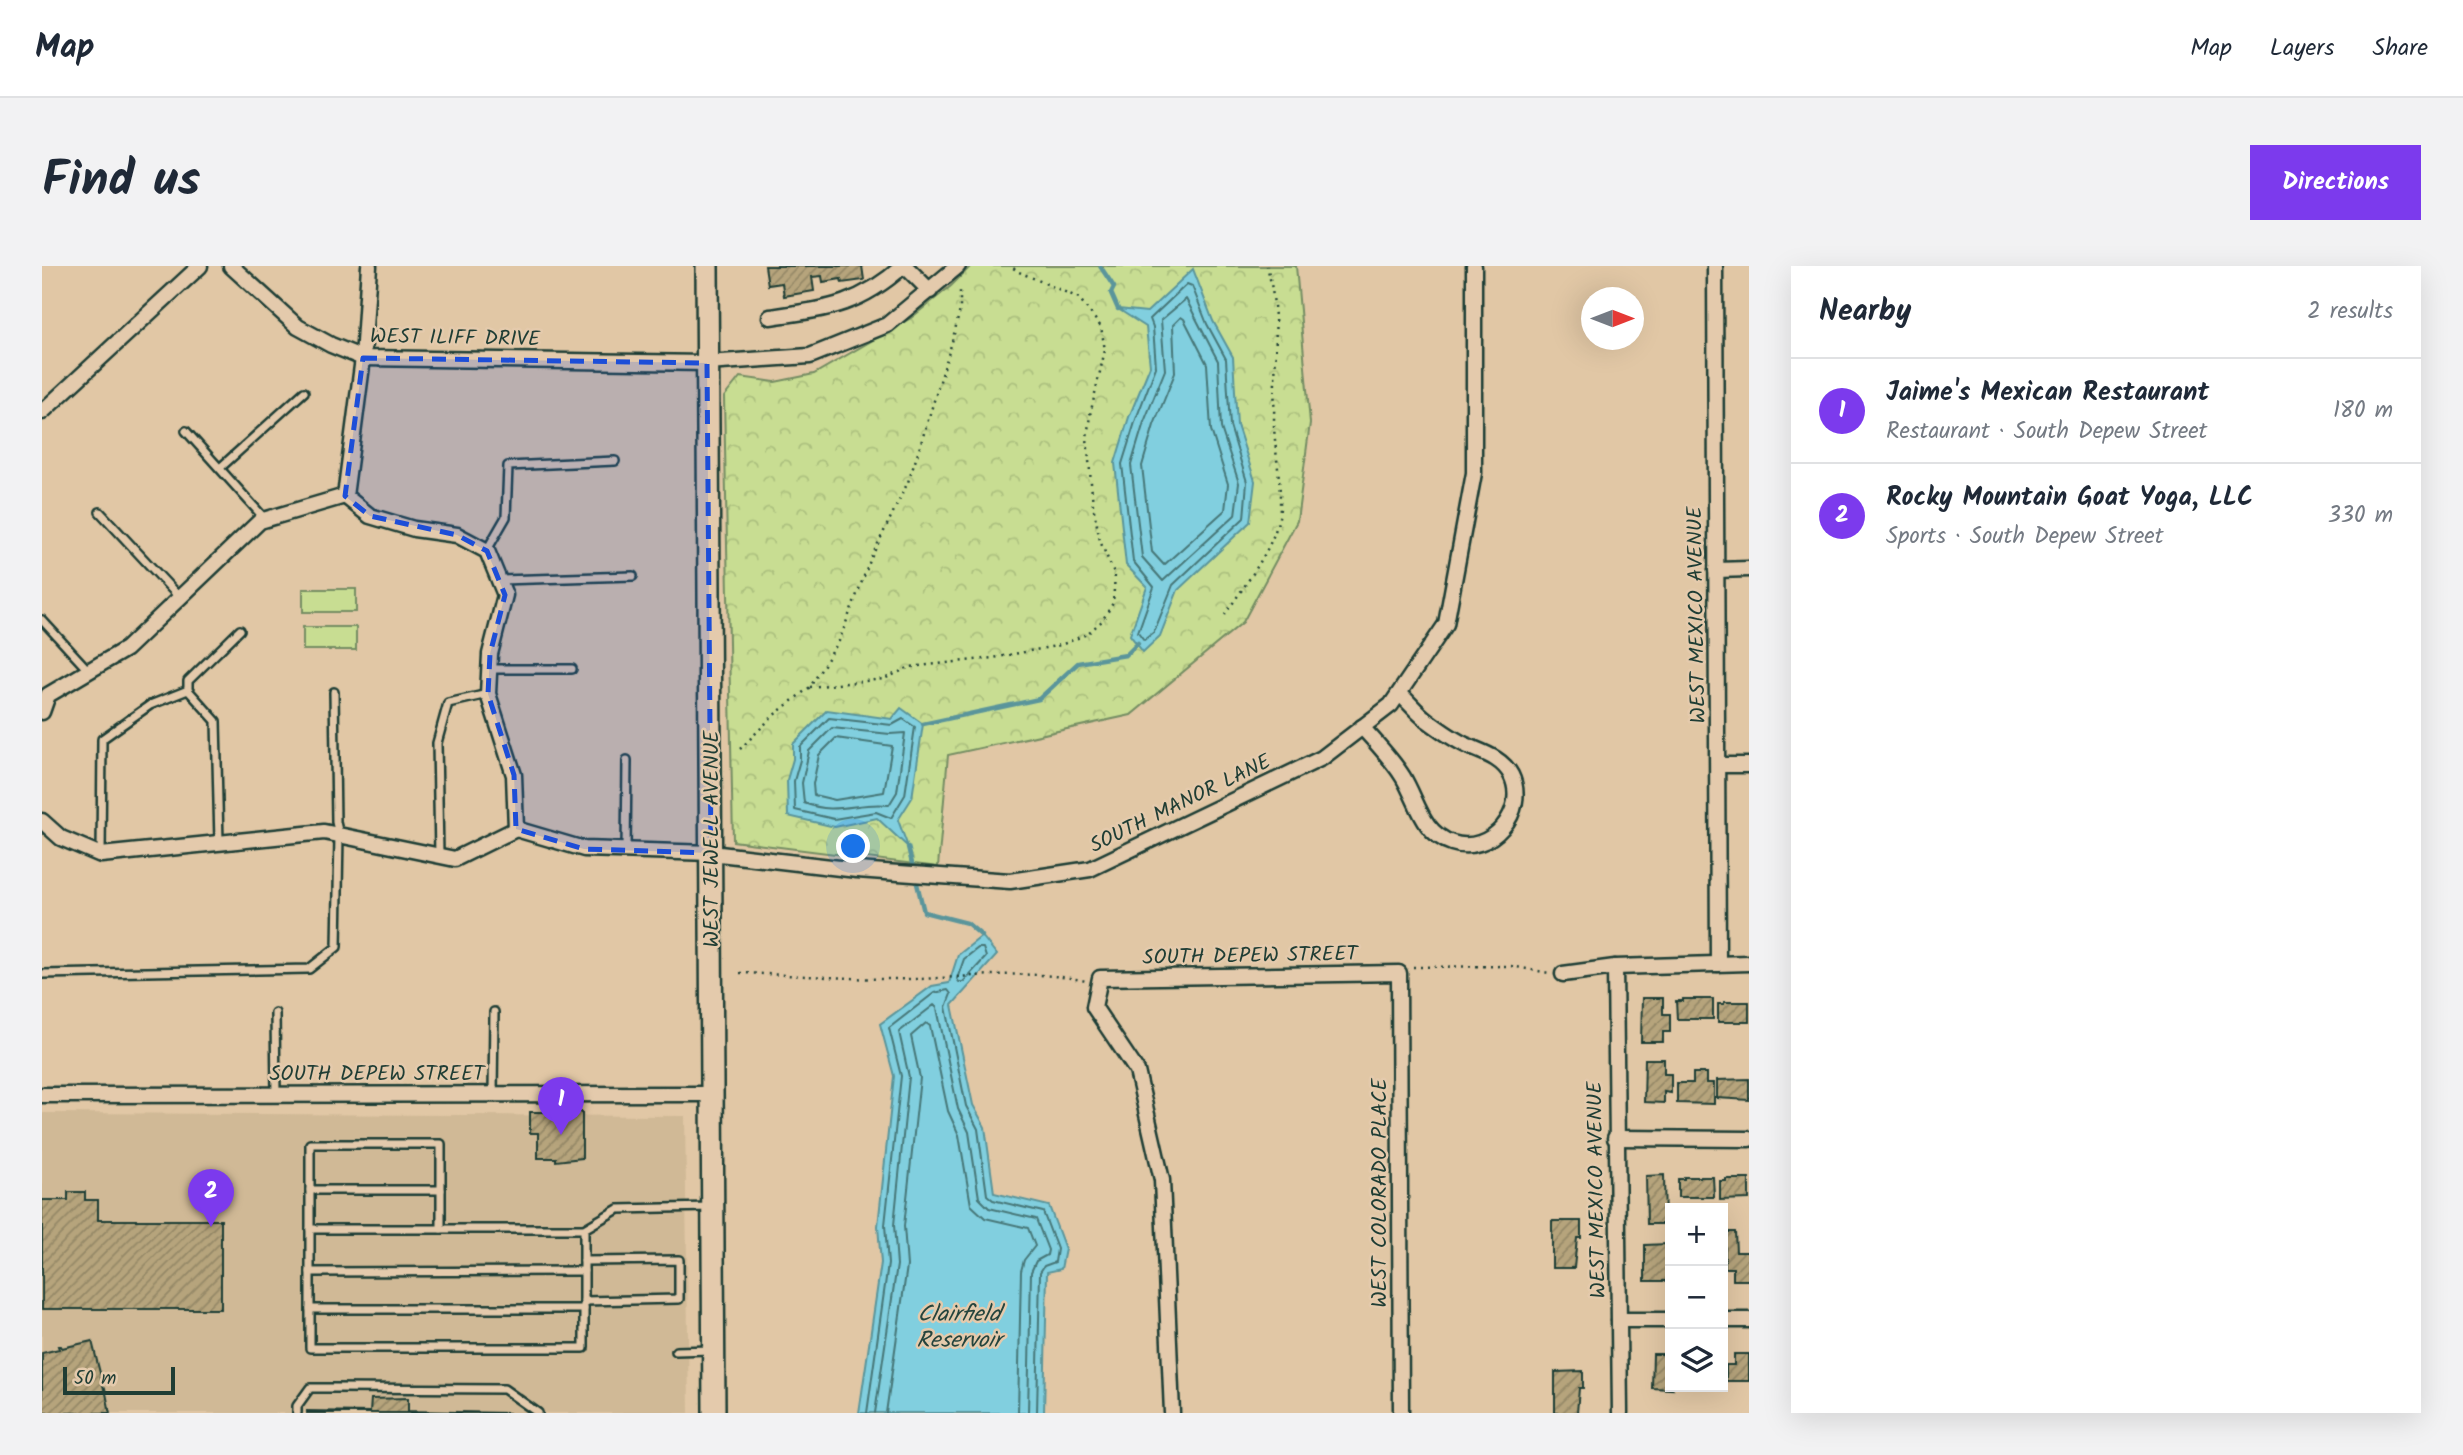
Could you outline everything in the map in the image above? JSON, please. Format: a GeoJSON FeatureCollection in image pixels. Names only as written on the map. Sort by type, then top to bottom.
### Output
{"type":"FeatureCollection","features":[{"type":"Feature","properties":{"kind":"main road","name":"WEST JEWELL AVENUE"},"geometry":{"type":"LineString","coordinates":[[707,266],[714,1413]]}},
{"type":"Feature","properties":{"kind":"street"},"geometry":{"type":"LineString","coordinates":[[42,412],[201,266]]}},
{"type":"Feature","properties":{"kind":"street","name":"WEST ILIFF DRIVE"},"geometry":{"type":"LineString","coordinates":[[231,266],[298,327],[363,358],[707,363],[810,356],[834,348],[887,326],[958,266]]}},
{"type":"Feature","properties":{"kind":"street"},"geometry":{"type":"LineString","coordinates":[[345,496],[363,358],[369,266]]}},
{"type":"Feature","properties":{"kind":"street"},"geometry":{"type":"LineString","coordinates":[[770,317],[818,310],[866,295],[904,266],[930,291]]}},
{"type":"Feature","properties":{"kind":"street","name":"SOUTH MANOR LANE"},"geometry":{"type":"LineString","coordinates":[[516,829],[584,849],[711,853],[873,871],[1010,881],[1090,869],[1322,758],[1391,705],[1446,624],[1474,473],[1474,266]]}},
{"type":"Feature","properties":{"kind":"street","name":"WEST MEXICO AVENUE"},"geometry":{"type":"LineString","coordinates":[[1715,266],[1718,964]]}},
{"type":"Feature","properties":{"kind":"street"},"geometry":{"type":"LineString","coordinates":[[42,712],[48,695],[125,649],[260,521],[345,496]]}},
{"type":"Feature","properties":{"kind":"street"},"geometry":{"type":"LineString","coordinates":[[42,821],[61,838],[102,855],[332,833],[455,859],[516,829],[514,775],[488,694],[490,654],[505,595],[486,551],[457,536],[414,529],[370,516],[345,496]]}},
{"type":"Feature","properties":{"kind":"street"},"geometry":{"type":"LineString","coordinates":[[1716,570],[1749,569]]}},
{"type":"Feature","properties":{"kind":"street"},"geometry":{"type":"LineString","coordinates":[[1363,727],[1402,776],[1426,825],[1438,837],[1455,845],[1478,844],[1494,837],[1507,825],[1513,806],[1511,775],[1500,762],[1484,751],[1466,746],[1426,720],[1400,694]]}},
{"type":"Feature","properties":{"kind":"street"},"geometry":{"type":"LineString","coordinates":[[1718,765],[1749,765]]}},
{"type":"Feature","properties":{"kind":"street"},"geometry":{"type":"LineString","coordinates":[[1563,974],[1615,967],[1749,963]]}},
{"type":"Feature","properties":{"kind":"street","name":"WEST MEXICO AVENUE"},"geometry":{"type":"LineString","coordinates":[[1615,967],[1619,1413]]}},
{"type":"Feature","properties":{"kind":"street","name":"SOUTH DEPEW STREET"},"geometry":{"type":"LineString","coordinates":[[1100,981],[1399,973]]}},
{"type":"Feature","properties":{"kind":"street","name":"WEST COLORADO PLACE"},"geometry":{"type":"LineString","coordinates":[[1399,973],[1401,1413]]}},
{"type":"Feature","properties":{"kind":"street"},"geometry":{"type":"LineString","coordinates":[[1100,981],[1094,1007],[1137,1071],[1162,1180],[1172,1413]]}},
{"type":"Feature","properties":{"kind":"street","name":"SOUTH DEPEW STREET"},"geometry":{"type":"LineString","coordinates":[[42,1095],[711,1094]]}},
{"type":"Feature","properties":{"kind":"street"},"geometry":{"type":"LineString","coordinates":[[1615,1138],[1749,1139]]}},
{"type":"Feature","properties":{"kind":"street"},"geometry":{"type":"LineString","coordinates":[[1619,1320],[1665,1320]]}},
{"type":"Feature","properties":{"kind":"street"},"geometry":{"type":"LineString","coordinates":[[1728,1320],[1749,1320]]}},
{"type":"Feature","properties":{"kind":"lane"},"geometry":{"type":"LineString","coordinates":[[220,468],[304,392]]}},
{"type":"Feature","properties":{"kind":"lane"},"geometry":{"type":"LineString","coordinates":[[186,431],[265,519]]}},
{"type":"Feature","properties":{"kind":"lane"},"geometry":{"type":"LineString","coordinates":[[486,551],[506,517],[508,466],[615,461]]}},
{"type":"Feature","properties":{"kind":"lane"},"geometry":{"type":"LineString","coordinates":[[100,512],[179,597]]}},
{"type":"Feature","properties":{"kind":"lane"},"geometry":{"type":"LineString","coordinates":[[499,580],[633,576]]}},
{"type":"Feature","properties":{"kind":"lane"},"geometry":{"type":"LineString","coordinates":[[42,620],[89,671]]}},
{"type":"Feature","properties":{"kind":"lane"},"geometry":{"type":"LineString","coordinates":[[219,842],[216,721],[188,690],[188,681],[240,630]]}},
{"type":"Feature","properties":{"kind":"lane"},"geometry":{"type":"LineString","coordinates":[[489,669],[572,669]]}},
{"type":"Feature","properties":{"kind":"lane"},"geometry":{"type":"LineString","coordinates":[[102,855],[102,739],[150,705],[188,690]]}},
{"type":"Feature","properties":{"kind":"lane"},"geometry":{"type":"LineString","coordinates":[[42,974],[309,969],[337,947],[332,833],[336,822],[334,692]]}},
{"type":"Feature","properties":{"kind":"lane"},"geometry":{"type":"LineString","coordinates":[[439,855],[437,743],[448,703],[488,694]]}},
{"type":"Feature","properties":{"kind":"lane"},"geometry":{"type":"LineString","coordinates":[[626,851],[627,760]]}},
{"type":"Feature","properties":{"kind":"lane"},"geometry":{"type":"LineString","coordinates":[[493,1094],[494,1012]]}},
{"type":"Feature","properties":{"kind":"lane"},"geometry":{"type":"LineString","coordinates":[[275,1013],[276,1094]]}},
{"type":"Feature","properties":{"kind":"lane"},"geometry":{"type":"LineString","coordinates":[[441,1229],[441,1144],[310,1144],[310,1348],[584,1348],[584,1229]]}},
{"type":"Feature","properties":{"kind":"lane"},"geometry":{"type":"LineString","coordinates":[[310,1190],[441,1190]]}},
{"type":"Feature","properties":{"kind":"lane"},"geometry":{"type":"LineString","coordinates":[[310,1229],[584,1229],[618,1209],[712,1207]]}},
{"type":"Feature","properties":{"kind":"lane"},"geometry":{"type":"LineString","coordinates":[[310,1309],[584,1305],[678,1299],[678,1260],[584,1261]]}},
{"type":"Feature","properties":{"kind":"lane"},"geometry":{"type":"LineString","coordinates":[[310,1272],[584,1271]]}},
{"type":"Feature","properties":{"kind":"lane"},"geometry":{"type":"LineString","coordinates":[[676,1351],[713,1350]]}},
{"type":"Feature","properties":{"kind":"lane"},"geometry":{"type":"LineString","coordinates":[[297,1413],[297,1406],[310,1388],[504,1389],[538,1413]]}},
{"type":"Feature","properties":{"kind":"path"},"geometry":{"type":"LineString","coordinates":[[810,687],[884,679],[910,667],[993,658],[1061,645],[1087,634],[1102,621],[1112,603],[1115,575],[1100,541],[1093,505],[1087,438],[1105,350],[1101,327],[1079,298],[1010,266]]}},
{"type":"Feature","properties":{"kind":"path"},"geometry":{"type":"LineString","coordinates":[[1225,615],[1266,550],[1279,516],[1274,425],[1277,338],[1275,294],[1267,266]]}},
{"type":"Feature","properties":{"kind":"path"},"geometry":{"type":"LineString","coordinates":[[740,749],[774,715],[810,687],[839,641],[871,558],[908,482],[952,342],[960,310],[960,291]]}},
{"type":"Feature","properties":{"kind":"path"},"geometry":{"type":"LineString","coordinates":[[1399,973],[1408,967],[1483,965],[1511,966],[1563,974]]}},
{"type":"Feature","properties":{"kind":"path"},"geometry":{"type":"LineString","coordinates":[[740,974],[918,979],[995,976],[1100,981]]}},
{"type":"Feature","properties":{"kind":"highlighted area"},"geometry":{"type":"Polygon","coordinates":[[[363,358],[707,363],[711,853],[584,849],[516,829],[514,775],[488,694],[490,654],[505,595],[487,551],[457,535],[370,516],[345,496],[363,358]]]}},
{"type":"Feature","properties":{"kind":"shaded area"},"geometry":{"type":"Polygon","coordinates":[[[42,1113],[685,1116],[689,1413],[42,1413],[42,1113]]]}},
{"type":"Feature","properties":{"kind":"green space"},"geometry":{"type":"Polygon","coordinates":[[[971,266],[1296,266],[1310,423],[1297,521],[1243,622],[1131,715],[948,755],[938,867],[733,841],[724,397],[740,377],[775,382],[814,374],[911,318],[971,266]]]}},
{"type":"Feature","properties":{"kind":"green space"},"geometry":{"type":"Polygon","coordinates":[[[303,589],[356,589],[356,612],[303,612],[303,589]]]}},
{"type":"Feature","properties":{"kind":"green space"},"geometry":{"type":"Polygon","coordinates":[[[303,627],[356,627],[356,650],[303,650],[303,627]]]}},
{"type":"Feature","properties":{"kind":"water"},"geometry":{"type":"Polygon","coordinates":[[[1193,269],[1213,321],[1233,357],[1237,425],[1255,481],[1250,522],[1178,590],[1160,636],[1143,652],[1130,635],[1147,587],[1126,565],[1115,463],[1129,417],[1150,366],[1146,327],[1118,309],[1147,312],[1193,269]]]}},
{"type":"Feature","properties":{"kind":"water"},"geometry":{"type":"Polygon","coordinates":[[[901,708],[923,724],[912,798],[898,820],[908,847],[877,818],[835,827],[788,816],[787,780],[793,759],[793,744],[827,710],[892,719],[901,708]]]}},
{"type":"Feature","properties":{"kind":"water","name":"Clairfield Reservoir"},"geometry":{"type":"Polygon","coordinates":[[[982,936],[997,955],[952,1005],[973,1105],[985,1127],[994,1193],[1049,1206],[1065,1249],[1061,1269],[1047,1272],[1044,1413],[859,1413],[881,1263],[878,1226],[894,1076],[880,1024],[932,986],[949,983],[958,955],[982,936]]]}},
{"type":"Feature","properties":{"kind":"building"},"geometry":{"type":"Polygon","coordinates":[[[765,266],[862,266],[864,280],[842,283],[841,279],[823,282],[822,276],[812,277],[814,291],[784,296],[782,283],[768,285],[765,266]]]}},
{"type":"Feature","properties":{"kind":"building"},"geometry":{"type":"Polygon","coordinates":[[[1642,998],[1663,998],[1663,1014],[1670,1014],[1670,1032],[1663,1032],[1663,1042],[1641,1042],[1642,998]]]}},
{"type":"Feature","properties":{"kind":"building"},"geometry":{"type":"Polygon","coordinates":[[[1713,999],[1713,1019],[1677,1019],[1676,1001],[1713,999]]]}},
{"type":"Feature","properties":{"kind":"building"},"geometry":{"type":"Polygon","coordinates":[[[1749,1002],[1749,1022],[1718,1022],[1718,1004],[1749,1002]]]}},
{"type":"Feature","properties":{"kind":"building"},"geometry":{"type":"Polygon","coordinates":[[[1645,1059],[1664,1059],[1664,1074],[1671,1074],[1671,1093],[1664,1092],[1664,1103],[1644,1102],[1645,1059]]]}},
{"type":"Feature","properties":{"kind":"building"},"geometry":{"type":"Polygon","coordinates":[[[1693,1073],[1707,1073],[1707,1083],[1714,1083],[1714,1104],[1677,1103],[1677,1083],[1693,1083],[1693,1073]]]}},
{"type":"Feature","properties":{"kind":"building"},"geometry":{"type":"Polygon","coordinates":[[[1749,1079],[1749,1100],[1717,1098],[1717,1080],[1749,1079]]]}},
{"type":"Feature","properties":{"kind":"building"},"geometry":{"type":"Polygon","coordinates":[[[530,1112],[582,1112],[582,1158],[556,1161],[556,1158],[538,1158],[538,1133],[530,1133],[530,1112]]]}},
{"type":"Feature","properties":{"kind":"building"},"geometry":{"type":"Polygon","coordinates":[[[1664,1175],[1665,1224],[1647,1224],[1646,1176],[1664,1175]]]}},
{"type":"Feature","properties":{"kind":"building"},"geometry":{"type":"Polygon","coordinates":[[[1713,1177],[1714,1197],[1678,1197],[1678,1179],[1713,1177]]]}},
{"type":"Feature","properties":{"kind":"building"},"geometry":{"type":"Polygon","coordinates":[[[1749,1179],[1749,1199],[1720,1200],[1720,1181],[1749,1179]]]}},
{"type":"Feature","properties":{"kind":"building"},"geometry":{"type":"Polygon","coordinates":[[[68,1192],[85,1192],[85,1200],[98,1200],[98,1220],[221,1220],[221,1309],[42,1309],[42,1200],[68,1200],[68,1192]]]}},
{"type":"Feature","properties":{"kind":"building"},"geometry":{"type":"Polygon","coordinates":[[[1552,1221],[1581,1221],[1581,1238],[1577,1238],[1574,1268],[1552,1268],[1552,1221]]]}},
{"type":"Feature","properties":{"kind":"building"},"geometry":{"type":"Polygon","coordinates":[[[1728,1232],[1735,1232],[1736,1252],[1749,1252],[1749,1280],[1733,1280],[1733,1268],[1728,1268],[1728,1232]]]}},
{"type":"Feature","properties":{"kind":"building"},"geometry":{"type":"Polygon","coordinates":[[[1665,1244],[1665,1281],[1645,1281],[1645,1245],[1665,1244]]]}},
{"type":"Feature","properties":{"kind":"building"},"geometry":{"type":"Polygon","coordinates":[[[92,1341],[110,1413],[42,1413],[42,1353],[59,1349],[58,1346],[62,1348],[92,1341]]]}},
{"type":"Feature","properties":{"kind":"building"},"geometry":{"type":"Polygon","coordinates":[[[1653,1354],[1665,1354],[1665,1389],[1652,1388],[1653,1354]]]}},
{"type":"Feature","properties":{"kind":"building"},"geometry":{"type":"Polygon","coordinates":[[[1734,1354],[1749,1354],[1749,1381],[1728,1381],[1728,1365],[1734,1365],[1734,1354]]]}},
{"type":"Feature","properties":{"kind":"building"},"geometry":{"type":"Polygon","coordinates":[[[1583,1371],[1583,1388],[1579,1388],[1577,1413],[1555,1413],[1555,1372],[1583,1371]]]}},
{"type":"Feature","properties":{"kind":"building"},"geometry":{"type":"Polygon","coordinates":[[[408,1398],[408,1411],[510,1413],[307,1413],[370,1412],[371,1399],[408,1398]]]}},
{"type":"Feature","properties":{"kind":"waterway"},"geometry":{"type":"LineString","coordinates":[[1100,266],[1114,287],[1111,293],[1118,309]]}},
{"type":"Feature","properties":{"kind":"waterway"},"geometry":{"type":"LineString","coordinates":[[923,724],[1039,699],[1078,663],[1126,655],[1138,643]]}},
{"type":"Feature","properties":{"kind":"waterway"},"geometry":{"type":"LineString","coordinates":[[908,847],[924,912],[967,923],[982,936]]}},
{"type":"Feature","properties":{"kind":"place","name":"Jaime's Mexican Restaurant"},"geometry":{"type":"Point","coordinates":[561,1135]}},
{"type":"Feature","properties":{"kind":"place","name":"Rocky Mountain Goat Yoga, LLC"},"geometry":{"type":"Point","coordinates":[211,1227]}}]}
